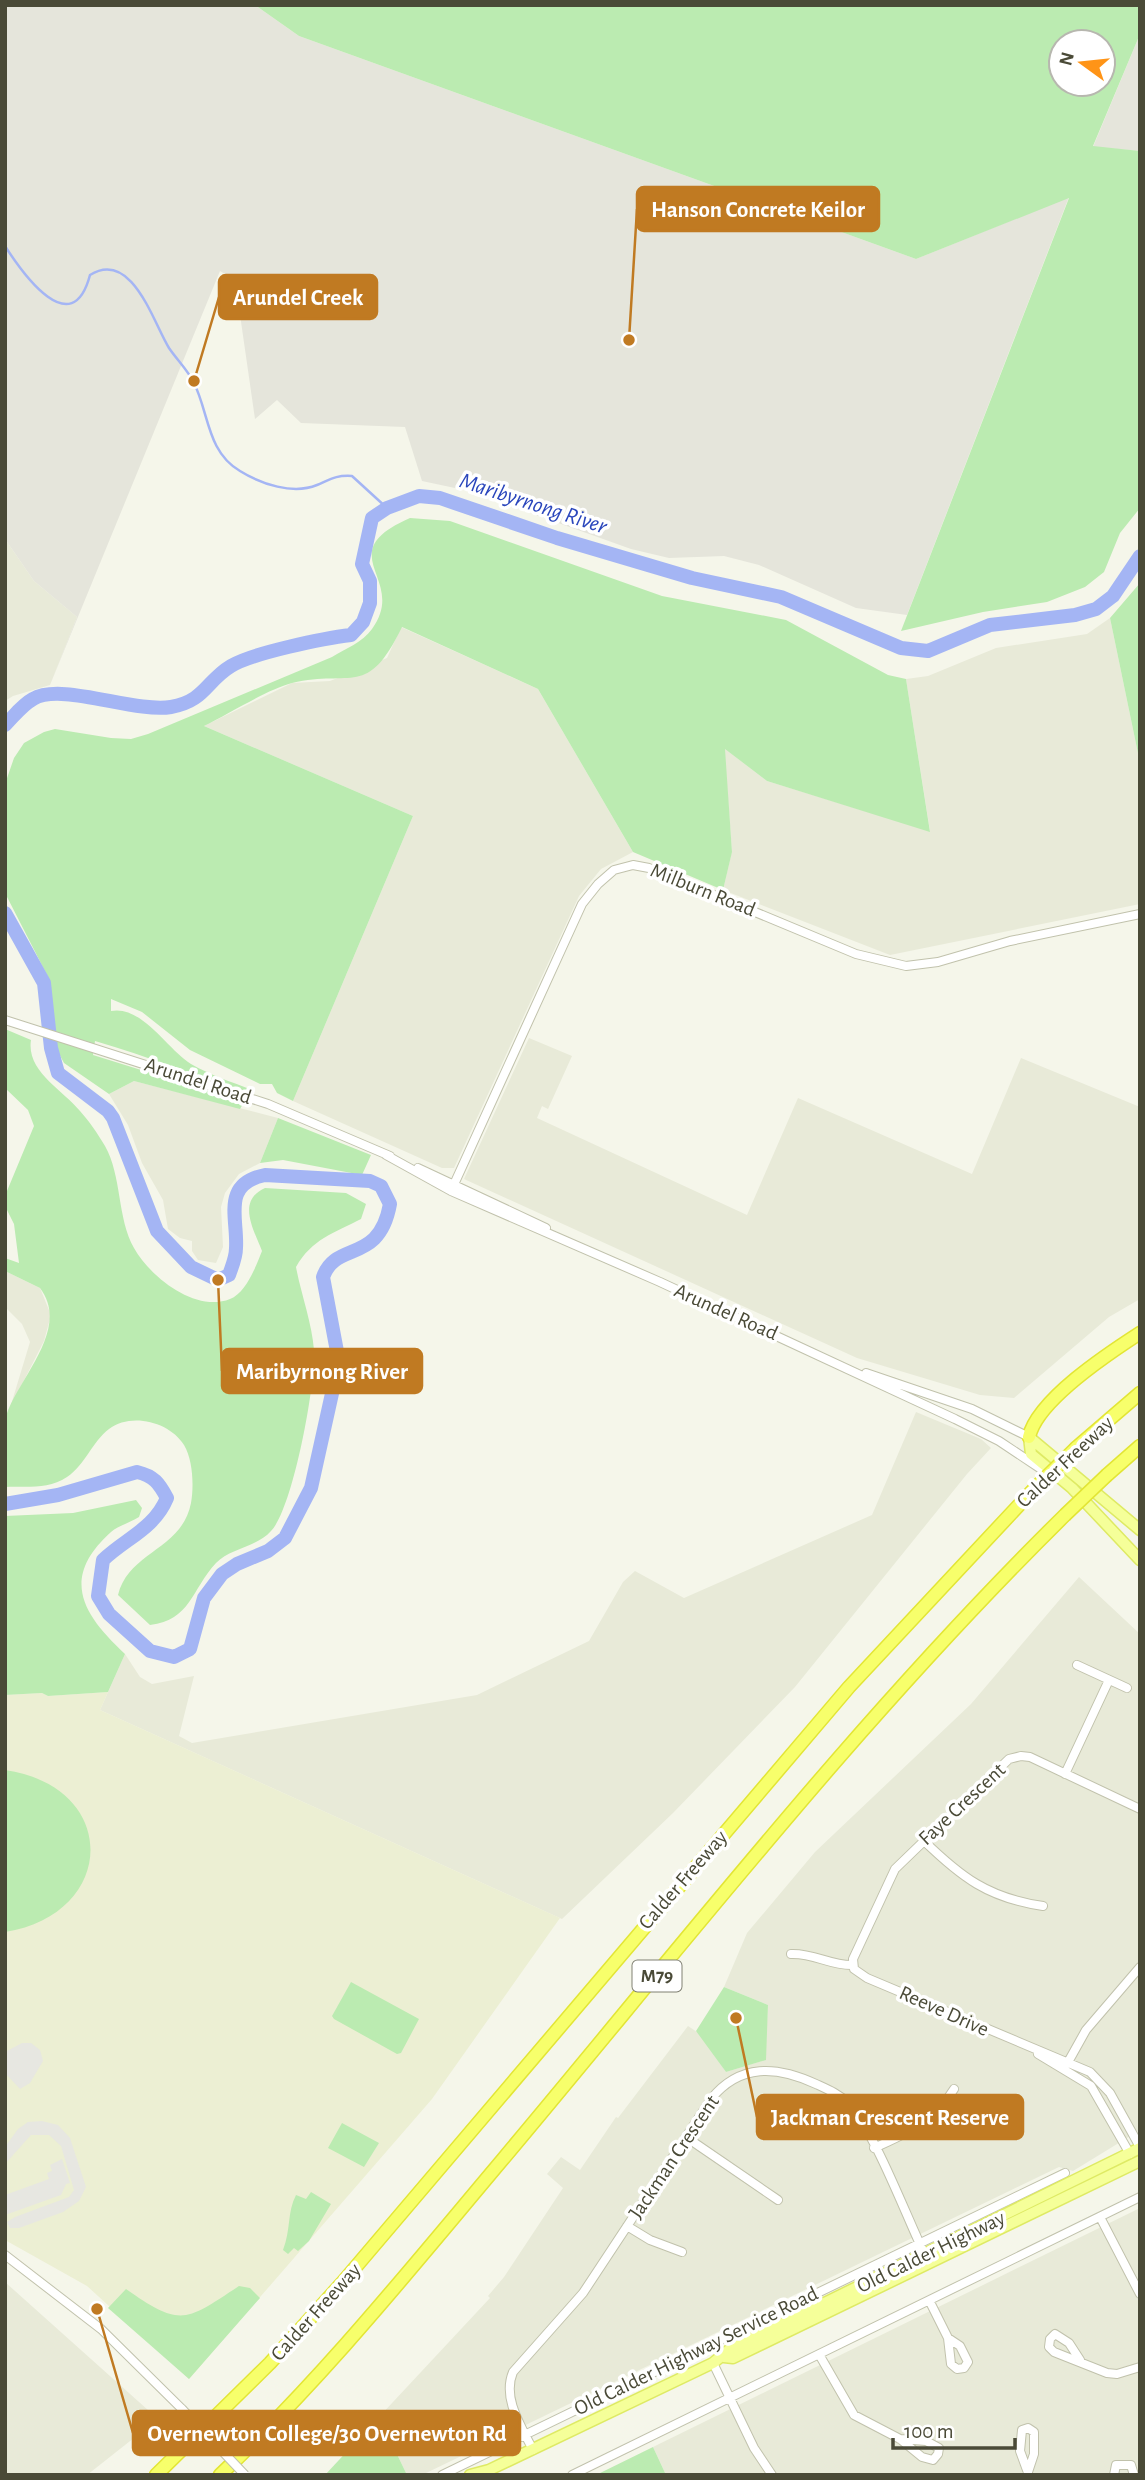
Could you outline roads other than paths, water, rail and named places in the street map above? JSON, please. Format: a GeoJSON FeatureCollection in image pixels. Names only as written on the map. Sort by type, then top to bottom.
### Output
{"type":"FeatureCollection","features":[{"type":"Feature","properties":{"kind":"highway"},"geometry":{"type":"LineString","coordinates":[[1028,1437],[1034,1421],[1049,1404],[1100,1361],[1140,1333]]}},
{"type":"Feature","properties":{"kind":"highway","name":"Calder Freeway"},"geometry":{"type":"LineString","coordinates":[[156,2475],[262,2372],[335,2291],[849,1687],[1034,1489],[1076,1448],[1140,1393]]}},
{"type":"Feature","properties":{"kind":"highway","name":"Calder Freeway"},"geometry":{"type":"LineString","coordinates":[[220,2475],[337,2355],[828,1772],[946,1638],[1065,1515],[1140,1446]]}},
{"type":"Feature","properties":{"kind":"main road"},"geometry":{"type":"LineString","coordinates":[[1028,1437],[1031,1454],[1103,1519],[1139,1557]]}},
{"type":"Feature","properties":{"kind":"main road"},"geometry":{"type":"LineString","coordinates":[[1028,1437],[1140,1530]]}},
{"type":"Feature","properties":{"kind":"main road","name":"Old Calder Highway"},"geometry":{"type":"LineString","coordinates":[[470,2475],[487,2472],[724,2357],[733,2358],[1138,2154]]}},
{"type":"Feature","properties":{"kind":"street","name":"Milburn Road"},"geometry":{"type":"LineString","coordinates":[[452,1187],[566,934],[590,892],[614,870],[633,865],[649,868],[841,948],[872,959],[906,965],[938,962],[1018,939],[1140,914]]}},
{"type":"Feature","properties":{"kind":"street","name":"Arundel Road"},"geometry":{"type":"LineString","coordinates":[[8,1021],[279,1108],[386,1155],[828,1358],[985,1434],[1030,1460],[1103,1519]]}},
{"type":"Feature","properties":{"kind":"street","name":"Arundel Road"},"geometry":{"type":"LineString","coordinates":[[828,1358],[972,1409],[1028,1437]]}},
{"type":"Feature","properties":{"kind":"street"},"geometry":{"type":"LineString","coordinates":[[1077,1665],[1127,1688]]}},
{"type":"Feature","properties":{"kind":"street"},"geometry":{"type":"LineString","coordinates":[[1065,1774],[1109,1680]]}},
{"type":"Feature","properties":{"kind":"street","name":"Faye Crescent"},"geometry":{"type":"LineString","coordinates":[[856,1969],[856,1950],[895,1869],[1009,1759],[1021,1756],[1030,1758],[1140,1809]]}},
{"type":"Feature","properties":{"kind":"street"},"geometry":{"type":"LineString","coordinates":[[923,1840],[968,1881],[1023,1903],[1043,1906]]}},
{"type":"Feature","properties":{"kind":"street","name":"Reeve Drive"},"geometry":{"type":"LineString","coordinates":[[792,1954],[810,1954],[856,1969],[1029,2049],[1095,2091],[1138,2154]]}},
{"type":"Feature","properties":{"kind":"street"},"geometry":{"type":"LineString","coordinates":[[1064,2070],[1086,2030],[1140,1967]]}},
{"type":"Feature","properties":{"kind":"street","name":"Reeve Drive"},"geometry":{"type":"LineString","coordinates":[[1029,2049],[1069,2061],[1103,2083],[1138,2154]]}},
{"type":"Feature","properties":{"kind":"street","name":"Jackman Crescent"},"geometry":{"type":"LineString","coordinates":[[533,2449],[509,2393],[513,2372],[576,2302],[711,2099],[726,2083],[745,2073],[770,2069],[798,2076],[839,2095],[850,2105],[874,2148],[927,2259]]}},
{"type":"Feature","properties":{"kind":"street"},"geometry":{"type":"LineString","coordinates":[[874,2148],[924,2124],[940,2110],[954,2089]]}},
{"type":"Feature","properties":{"kind":"street"},"geometry":{"type":"LineString","coordinates":[[686,2137],[778,2200]]}},
{"type":"Feature","properties":{"kind":"street","name":"Old Calder Highway Service Road"},"geometry":{"type":"LineString","coordinates":[[442,2475],[1065,2173]]}},
{"type":"Feature","properties":{"kind":"street"},"geometry":{"type":"LineString","coordinates":[[572,2475],[731,2400],[1140,2197]]}},
{"type":"Feature","properties":{"kind":"street"},"geometry":{"type":"LineString","coordinates":[[1100,2217],[1140,2294]]}},
{"type":"Feature","properties":{"kind":"street"},"geometry":{"type":"LineString","coordinates":[[627,2226],[650,2240],[682,2252]]}},
{"type":"Feature","properties":{"kind":"street"},"geometry":{"type":"LineString","coordinates":[[5,2255],[101,2329],[245,2475]]}},
{"type":"Feature","properties":{"kind":"street"},"geometry":{"type":"LineString","coordinates":[[930,2302],[948,2338]]}},
{"type":"Feature","properties":{"kind":"street"},"geometry":{"type":"LineString","coordinates":[[820,2356],[854,2414],[900,2439]]}},
{"type":"Feature","properties":{"kind":"street"},"geometry":{"type":"LineString","coordinates":[[1080,2360],[1107,2373],[1116,2374],[1140,2367]]}},
{"type":"Feature","properties":{"kind":"street"},"geometry":{"type":"LineString","coordinates":[[713,2363],[772,2475]]}},
{"type":"Feature","properties":{"kind":"street"},"geometry":{"type":"LineString","coordinates":[[1114,2475],[1116,2465],[1123,2463],[1131,2465],[1134,2475]]}},
{"type":"Feature","properties":{"kind":"waterway"},"geometry":{"type":"LineString","coordinates":[[5,246],[35,285],[60,303],[72,303],[82,294],[90,275],[105,270],[118,272],[129,280],[148,307],[169,348],[192,378],[215,443],[229,463],[240,471],[267,484],[298,489],[338,477],[352,476],[387,508]]}},
{"type":"Feature","properties":{"kind":"waterway","name":"Maribyrnong River"},"geometry":{"type":"LineString","coordinates":[[5,725],[29,701],[45,695],[61,694],[138,706],[171,707],[191,700],[223,672],[241,661],[289,647],[351,635],[363,622],[370,603],[370,581],[362,564],[372,518],[387,508],[419,496],[440,498],[557,538],[692,578],[781,597],[901,648],[928,651],[990,625],[1075,615],[1096,609],[1113,596],[1140,556]]}},
{"type":"Feature","properties":{"kind":"waterway","name":"Maribyrnong River"},"geometry":{"type":"LineString","coordinates":[[5,913],[44,983],[51,1048],[58,1073],[108,1111],[113,1118],[157,1231],[191,1267],[218,1280],[229,1275],[236,1252],[234,1214],[237,1194],[251,1179],[265,1175],[370,1181],[381,1186],[390,1204],[377,1236],[337,1259],[323,1277],[339,1362],[311,1488],[285,1538],[268,1551],[237,1564],[222,1574],[204,1598],[190,1649],[174,1657],[150,1651],[109,1614],[98,1596],[103,1560],[155,1518],[167,1498],[152,1478],[137,1472],[58,1495],[5,1504]]}},
{"type":"Feature","properties":{"kind":"place","name":"Hanson Concrete Keilor"},"geometry":{"type":"Point","coordinates":[629,340]}},
{"type":"Feature","properties":{"kind":"place","name":"Arundel Creek"},"geometry":{"type":"Point","coordinates":[194,381]}},
{"type":"Feature","properties":{"kind":"place","name":"Maribyrnong River"},"geometry":{"type":"Point","coordinates":[218,1280]}},
{"type":"Feature","properties":{"kind":"place","name":"Jackman Crescent Reserve"},"geometry":{"type":"Point","coordinates":[736,2018]}},
{"type":"Feature","properties":{"kind":"place","name":"Overnewton College/30 Overnewton Rd"},"geometry":{"type":"Point","coordinates":[97,2309]}}]}
